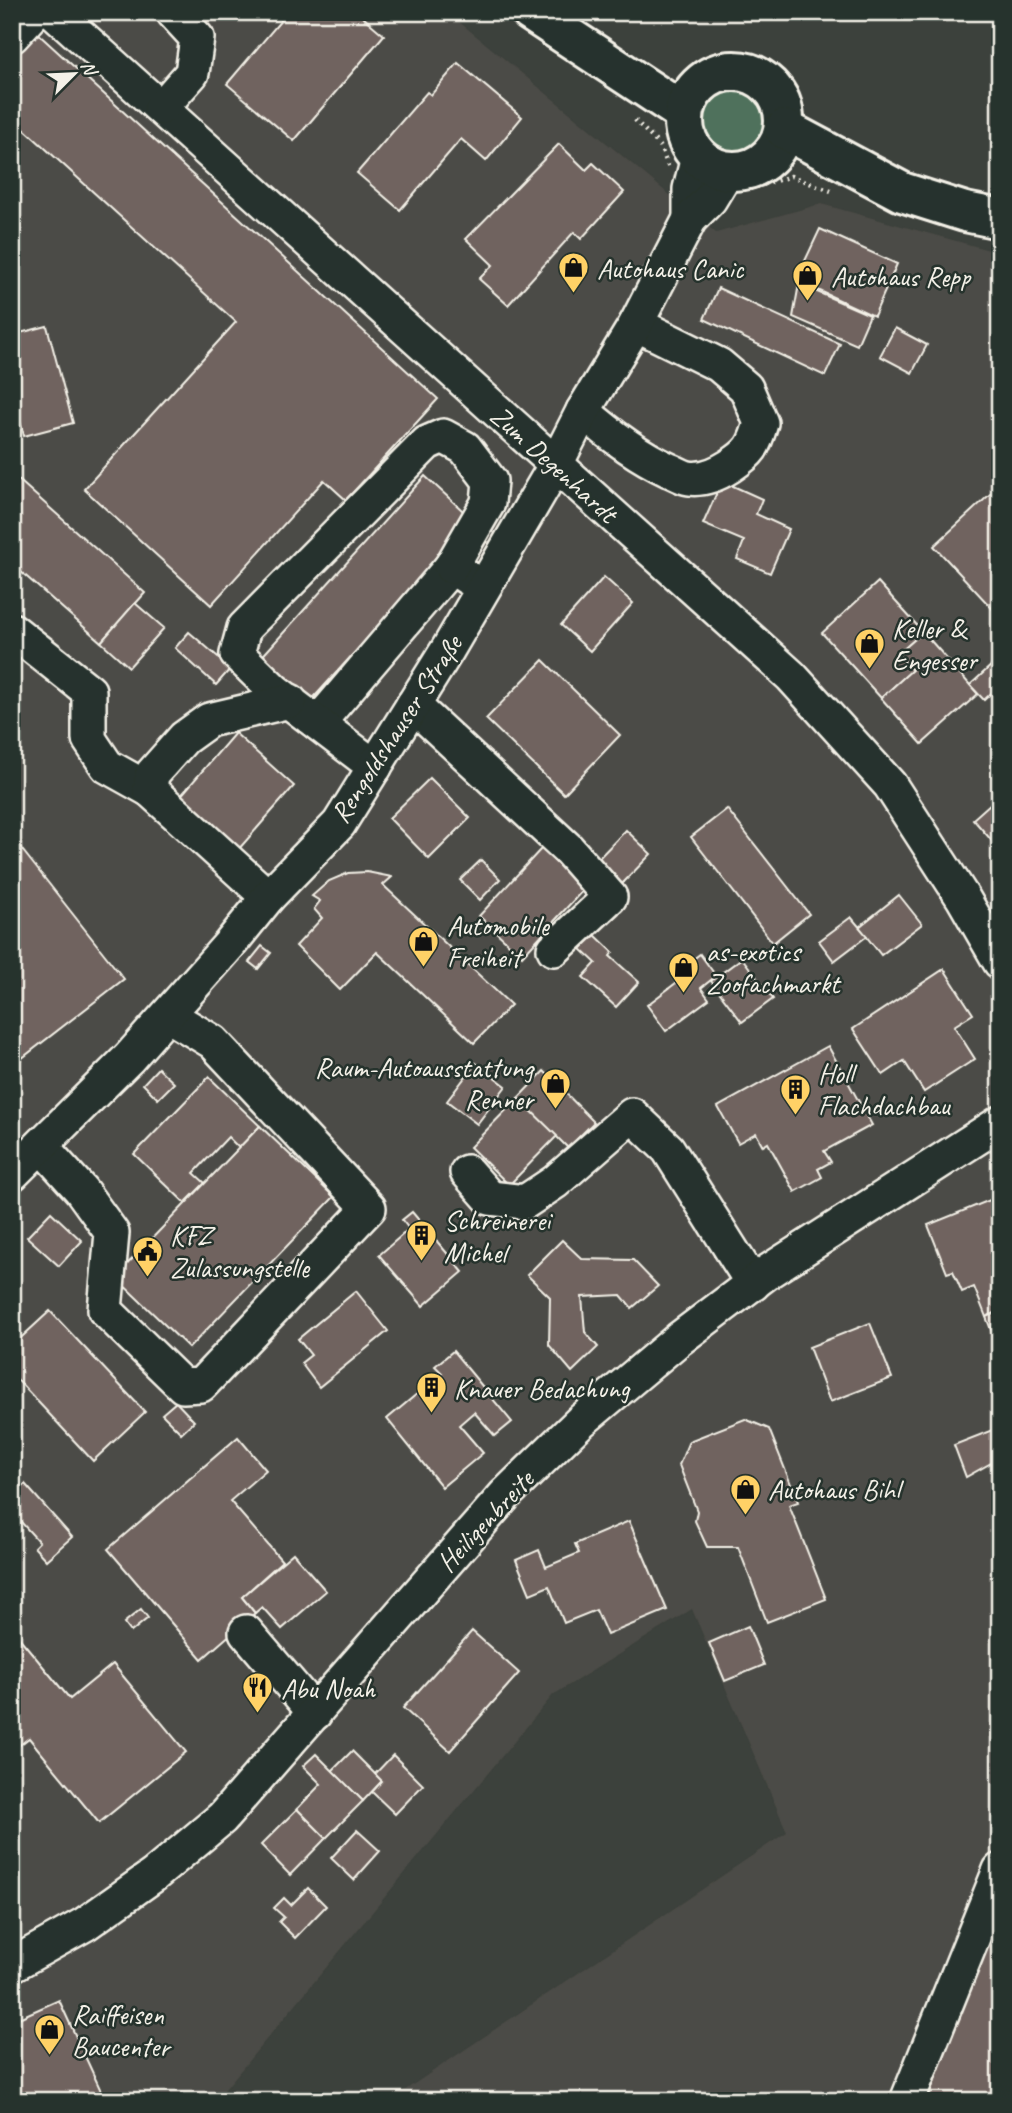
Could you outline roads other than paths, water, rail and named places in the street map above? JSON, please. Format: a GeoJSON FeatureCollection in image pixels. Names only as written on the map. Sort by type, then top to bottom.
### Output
{"type":"FeatureCollection","features":[{"type":"Feature","properties":{"kind":"main road"},"geometry":{"type":"LineString","coordinates":[[513,15],[569,36],[691,99]]}},
{"type":"Feature","properties":{"kind":"main road"},"geometry":{"type":"LineString","coordinates":[[727,71],[743,71],[757,76],[770,86],[779,98],[784,113],[779,140],[764,162],[749,169],[712,164],[688,141],[684,127],[691,99],[712,76],[727,71]]}},
{"type":"Feature","properties":{"kind":"main road"},"geometry":{"type":"LineString","coordinates":[[779,140],[902,192],[965,212],[1000,219]]}},
{"type":"Feature","properties":{"kind":"street"},"geometry":{"type":"LineString","coordinates":[[12,36],[34,12]]}},
{"type":"Feature","properties":{"kind":"street","name":"Zum Degenhardt"},"geometry":{"type":"LineString","coordinates":[[54,12],[791,676],[890,785],[963,898],[1000,962]]}},
{"type":"Feature","properties":{"kind":"street"},"geometry":{"type":"LineString","coordinates":[[161,107],[192,73],[197,38],[173,12]]}},
{"type":"Feature","properties":{"kind":"street","name":"Rengoldshauser Straße"},"geometry":{"type":"LineString","coordinates":[[12,1174],[129,1058],[268,897],[339,824],[484,589],[555,466],[583,411],[636,324],[690,219],[690,189],[712,164]]}},
{"type":"Feature","properties":{"kind":"street"},"geometry":{"type":"LineString","coordinates":[[583,411],[605,430],[653,462],[688,478],[707,477],[725,470],[754,446],[761,423],[746,388],[719,365],[636,324]]}},
{"type":"Feature","properties":{"kind":"street"},"geometry":{"type":"LineString","coordinates":[[318,723],[451,567],[488,503],[489,481],[465,448],[443,436],[427,443],[244,628],[237,654],[274,690],[375,767]]}},
{"type":"Feature","properties":{"kind":"street"},"geometry":{"type":"LineString","coordinates":[[451,567],[484,589]]}},
{"type":"Feature","properties":{"kind":"street"},"geometry":{"type":"LineString","coordinates":[[12,630],[89,691],[89,739],[107,766],[150,790],[268,897]]}},
{"type":"Feature","properties":{"kind":"street"},"geometry":{"type":"LineString","coordinates":[[150,790],[152,774],[184,738],[209,720],[290,701]]}},
{"type":"Feature","properties":{"kind":"street"},"geometry":{"type":"LineString","coordinates":[[413,705],[568,849],[610,897],[554,949]]}},
{"type":"Feature","properties":{"kind":"street"},"geometry":{"type":"LineString","coordinates":[[42,1147],[82,1190],[113,1233],[105,1310],[183,1386],[201,1385],[369,1208],[213,1042],[168,1014]]}},
{"type":"Feature","properties":{"kind":"street"},"geometry":{"type":"LineString","coordinates":[[467,1172],[490,1198],[525,1202],[555,1182],[632,1115],[668,1149],[753,1284]]}},
{"type":"Feature","properties":{"kind":"street","name":"Heiligenbreite"},"geometry":{"type":"LineString","coordinates":[[12,1965],[85,1924],[154,1875],[222,1818],[505,1495],[572,1430],[679,1339],[769,1271],[1000,1123]]}},
{"type":"Feature","properties":{"kind":"street"},"geometry":{"type":"LineString","coordinates":[[246,1632],[315,1713]]}},
{"type":"Feature","properties":{"kind":"street"},"geometry":{"type":"LineString","coordinates":[[906,2101],[1000,1870]]}},
{"type":"Feature","properties":{"kind":"place","name":"Autohaus Canic"},"geometry":{"type":"Point","coordinates":[574,295]}},
{"type":"Feature","properties":{"kind":"place","name":"Autohaus Repp"},"geometry":{"type":"Point","coordinates":[808,303]}},
{"type":"Feature","properties":{"kind":"place","name":"Keller & Engesser"},"geometry":{"type":"Point","coordinates":[869,671]}},
{"type":"Feature","properties":{"kind":"place","name":"Automobile Freiheit"},"geometry":{"type":"Point","coordinates":[424,968]}},
{"type":"Feature","properties":{"kind":"place","name":"as-exotics Zoofachmarkt"},"geometry":{"type":"Point","coordinates":[683,994]}},
{"type":"Feature","properties":{"kind":"place","name":"Raum-Autoausstattung Renner"},"geometry":{"type":"Point","coordinates":[556,1110]}},
{"type":"Feature","properties":{"kind":"place","name":"Holl Flachdachbau"},"geometry":{"type":"Point","coordinates":[795,1116]}},
{"type":"Feature","properties":{"kind":"place","name":"Schreinerei Michel"},"geometry":{"type":"Point","coordinates":[421,1263]}},
{"type":"Feature","properties":{"kind":"place","name":"KFZ Zulassungstelle"},"geometry":{"type":"Point","coordinates":[147,1278]}},
{"type":"Feature","properties":{"kind":"place","name":"Knauer Bedachung"},"geometry":{"type":"Point","coordinates":[431,1415]}},
{"type":"Feature","properties":{"kind":"place","name":"Autohaus Bihl"},"geometry":{"type":"Point","coordinates":[745,1516]}},
{"type":"Feature","properties":{"kind":"place","name":"Abu Noah"},"geometry":{"type":"Point","coordinates":[258,1715]}},
{"type":"Feature","properties":{"kind":"place","name":"Raiffeisen Baucenter"},"geometry":{"type":"Point","coordinates":[49,2057]}}]}
